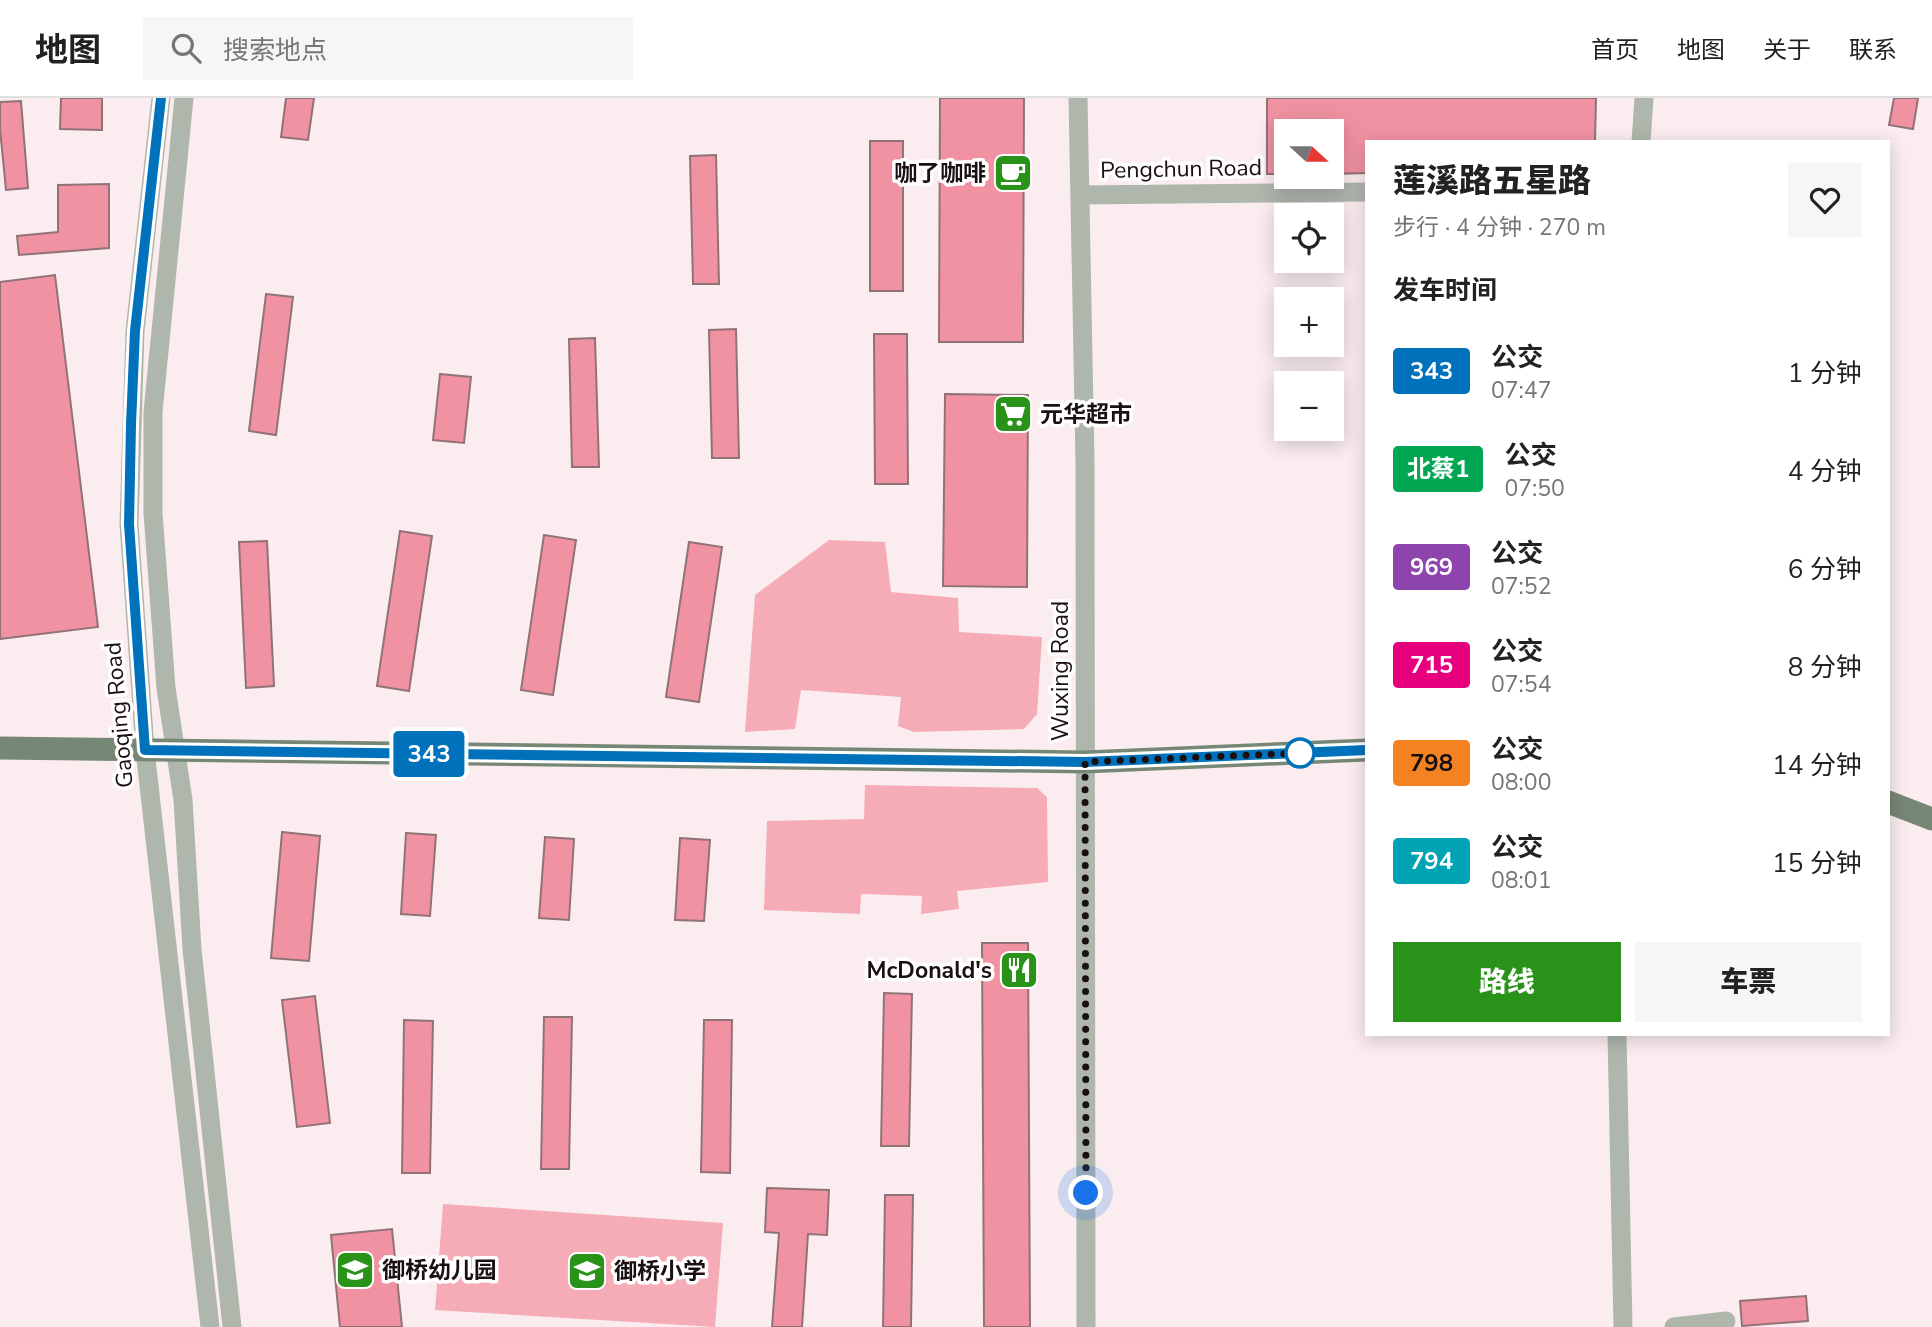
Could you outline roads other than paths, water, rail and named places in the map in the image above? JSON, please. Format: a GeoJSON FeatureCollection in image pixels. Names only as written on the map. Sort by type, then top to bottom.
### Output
{"type":"FeatureCollection","features":[{"type":"Feature","properties":{"kind":"main road"},"geometry":{"type":"LineString","coordinates":[[0,748],[1085,762],[1365,750]]}},
{"type":"Feature","properties":{"kind":"main road"},"geometry":{"type":"LineString","coordinates":[[1890,803],[1932,819]]}},
{"type":"Feature","properties":{"kind":"street","name":"Gaoqing Road"},"geometry":{"type":"LineString","coordinates":[[161,98],[135,331],[129,524],[145,750],[210,1327]]}},
{"type":"Feature","properties":{"kind":"street"},"geometry":{"type":"LineString","coordinates":[[184,98],[153,412],[152,513],[166,688],[183,800],[192,949],[232,1327]]}},
{"type":"Feature","properties":{"kind":"street","name":"Wuxing Road"},"geometry":{"type":"LineString","coordinates":[[1078,98],[1085,461],[1086,1327]]}},
{"type":"Feature","properties":{"kind":"street"},"geometry":{"type":"LineString","coordinates":[[1641,140],[1644,98]]}},
{"type":"Feature","properties":{"kind":"street","name":"Pengchun Road"},"geometry":{"type":"LineString","coordinates":[[1080,195],[1365,192]]}},
{"type":"Feature","properties":{"kind":"street"},"geometry":{"type":"LineString","coordinates":[[1617,1036],[1623,1327]]}},
{"type":"Feature","properties":{"kind":"street"},"geometry":{"type":"LineString","coordinates":[[1674,1327],[1726,1321]]}},
{"type":"Feature","properties":{"kind":"place","name":"咖了咖啡"},"geometry":{"type":"Point","coordinates":[1013,173]}},
{"type":"Feature","properties":{"kind":"place","name":"元华超市"},"geometry":{"type":"Point","coordinates":[1013,414]}},
{"type":"Feature","properties":{"kind":"place","name":"McDonald's"},"geometry":{"type":"Point","coordinates":[1019,970]}},
{"type":"Feature","properties":{"kind":"place","name":"御桥幼儿园"},"geometry":{"type":"Point","coordinates":[355,1270]}},
{"type":"Feature","properties":{"kind":"place","name":"御桥小学"},"geometry":{"type":"Point","coordinates":[587,1271]}}]}
